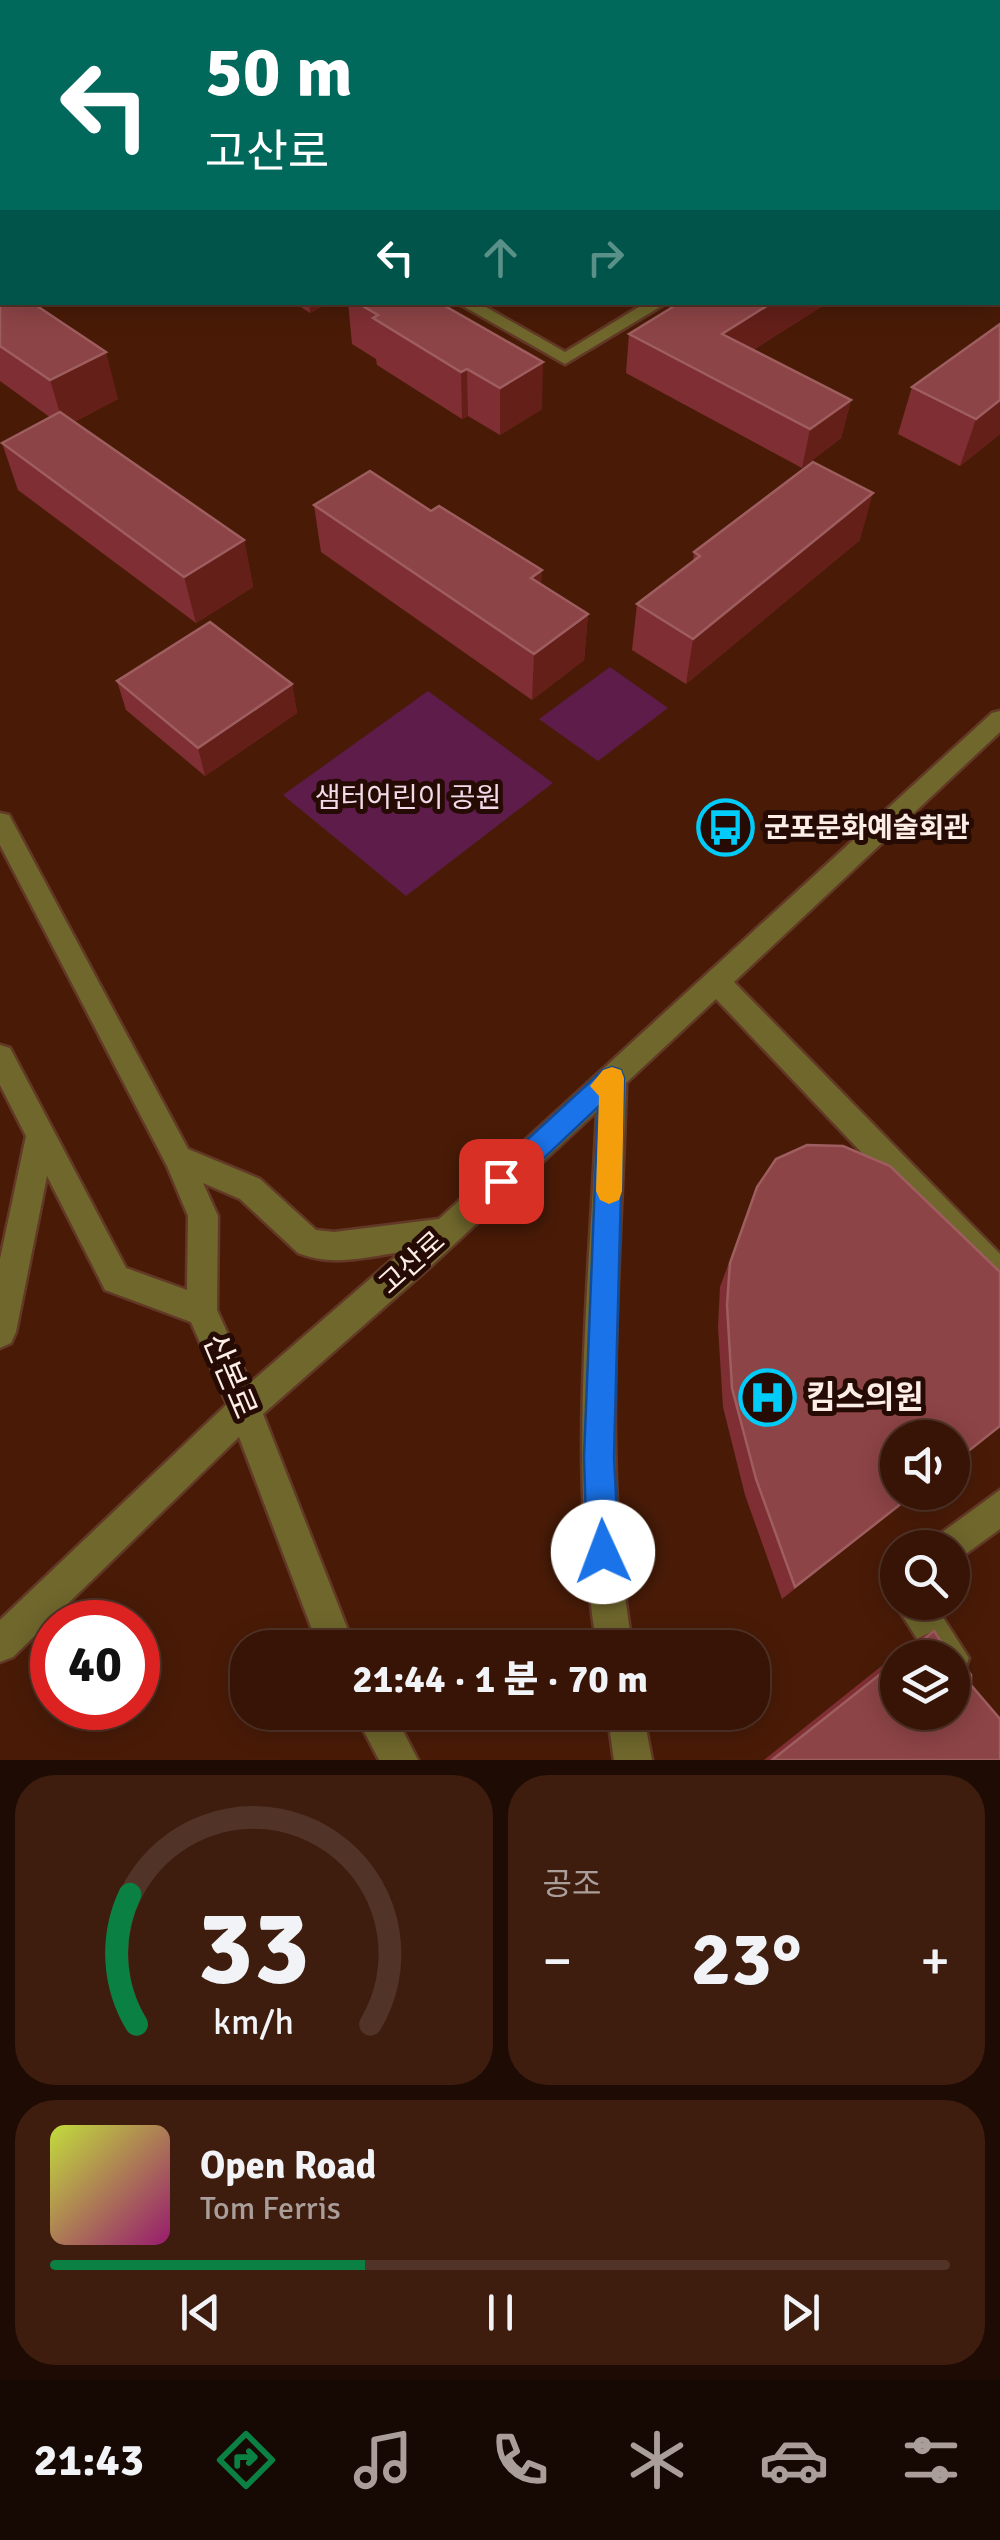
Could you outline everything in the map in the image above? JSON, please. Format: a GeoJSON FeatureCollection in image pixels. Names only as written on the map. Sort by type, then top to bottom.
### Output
{"type":"FeatureCollection","features":[{"type":"Feature","properties":{"kind":"street"},"geometry":{"type":"LineString","coordinates":[[469,305],[564,360],[655,305]]}},
{"type":"Feature","properties":{"kind":"street","name":"고산로"},"geometry":{"type":"LineString","coordinates":[[0,1644],[245,1409],[446,1232],[1000,718]]}},
{"type":"Feature","properties":{"kind":"street"},"geometry":{"type":"LineString","coordinates":[[0,822],[178,1158],[202,1216],[202,1311]]}},
{"type":"Feature","properties":{"kind":"street"},"geometry":{"type":"LineString","coordinates":[[716,982],[1000,1276]]}},
{"type":"Feature","properties":{"kind":"street","name":"산본로"},"geometry":{"type":"LineString","coordinates":[[0,1057],[116,1278],[202,1311],[245,1409],[330,1630]]}},
{"type":"Feature","properties":{"kind":"street"},"geometry":{"type":"LineString","coordinates":[[611,1630],[604,1584],[599,1457],[612,1078]]}},
{"type":"Feature","properties":{"kind":"street"},"geometry":{"type":"LineString","coordinates":[[0,1332],[40,1135]]}},
{"type":"Feature","properties":{"kind":"street"},"geometry":{"type":"LineString","coordinates":[[178,1158],[250,1189],[309,1243],[334,1247],[446,1232]]}},
{"type":"Feature","properties":{"kind":"street"},"geometry":{"type":"LineString","coordinates":[[970,1531],[1000,1507]]}},
{"type":"Feature","properties":{"kind":"street"},"geometry":{"type":"LineString","coordinates":[[382,1730],[399,1760]]}},
{"type":"Feature","properties":{"kind":"street"},"geometry":{"type":"LineString","coordinates":[[628,1730],[633,1760]]}},
{"type":"Feature","properties":{"kind":"green space"},"geometry":{"type":"Polygon","coordinates":[[[610,667],[668,708],[598,761],[539,719],[610,667]]]}},
{"type":"Feature","properties":{"kind":"green space","name":"샘터어린이 공원"},"geometry":{"type":"Polygon","coordinates":[[[428,691],[553,783],[406,896],[283,795],[428,691]]]}},
{"type":"Feature","properties":{"kind":"building"},"geometry":{"type":"Polygon","coordinates":[[[0,305],[36,305],[106,352],[50,380],[0,346],[0,305]]]}},
{"type":"Feature","properties":{"kind":"building"},"geometry":{"type":"Polygon","coordinates":[[[361,305],[443,305],[543,362],[500,388],[467,369],[461,372],[373,318],[378,315],[361,305]]]}},
{"type":"Feature","properties":{"kind":"building"},"geometry":{"type":"Polygon","coordinates":[[[676,305],[768,305],[722,334],[851,400],[810,429],[629,334],[676,305]]]}},
{"type":"Feature","properties":{"kind":"building"},"geometry":{"type":"Polygon","coordinates":[[[1000,324],[1000,400],[976,419],[912,387],[1000,324]]]}},
{"type":"Feature","properties":{"kind":"building"},"geometry":{"type":"Polygon","coordinates":[[[60,412],[244,540],[184,577],[2,443],[60,412]]]}},
{"type":"Feature","properties":{"kind":"building"},"geometry":{"type":"Polygon","coordinates":[[[813,462],[873,493],[693,639],[637,604],[700,556],[694,552],[813,462]]]}},
{"type":"Feature","properties":{"kind":"building"},"geometry":{"type":"Polygon","coordinates":[[[370,471],[431,511],[439,506],[542,570],[531,578],[588,614],[534,654],[314,505],[370,471]]]}},
{"type":"Feature","properties":{"kind":"building"},"geometry":{"type":"Polygon","coordinates":[[[210,622],[292,684],[198,748],[117,681],[210,622]]]}},
{"type":"Feature","properties":{"kind":"building"},"geometry":{"type":"Polygon","coordinates":[[[807,1145],[843,1146],[890,1166],[1000,1272],[1000,1426],[970,1450],[970,1420],[880,1420],[880,1510],[893,1510],[795,1587],[756,1479],[732,1388],[727,1305],[730,1263],[757,1187],[776,1159],[807,1145]]]}},
{"type":"Feature","properties":{"kind":"building"},"geometry":{"type":"Polygon","coordinates":[[[934,1631],[940,1640],[923,1640],[934,1631]]]}},
{"type":"Feature","properties":{"kind":"building"},"geometry":{"type":"Polygon","coordinates":[[[880,1674],[880,1730],[970,1730],[970,1674],[971,1685],[1000,1719],[1000,1760],[772,1760],[880,1674]]]}},
{"type":"Feature","properties":{"kind":"slow traffic"},"geometry":{"type":"LineString","coordinates":[[603,1086],[612,1078],[609,1191]]}},
{"type":"Feature","properties":{"kind":"place","name":"군포문화예술회관"},"geometry":{"type":"Point","coordinates":[725,828]}},
{"type":"Feature","properties":{"kind":"place","name":"킴스의원"},"geometry":{"type":"Point","coordinates":[767,1397]}},
{"type":"Feature","properties":{"kind":"route"},"geometry":{"type":"LineString","coordinates":[[501,1181],[612,1078],[606,1354],[599,1457],[603,1552]]}}]}
